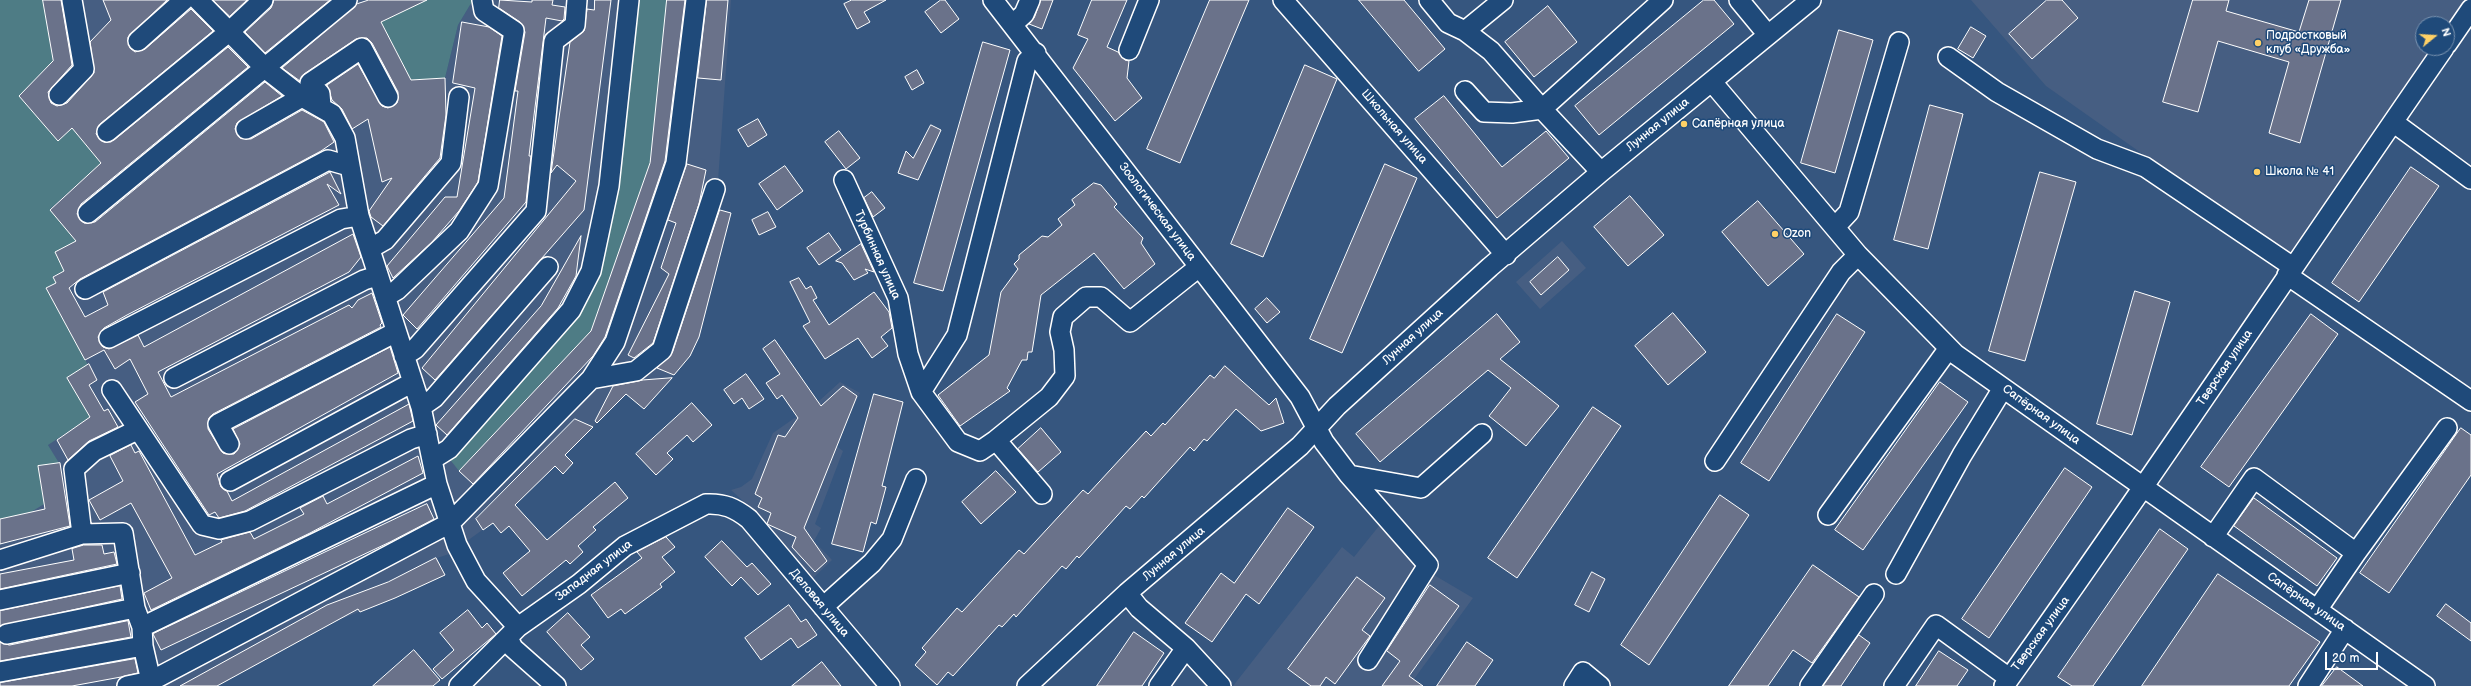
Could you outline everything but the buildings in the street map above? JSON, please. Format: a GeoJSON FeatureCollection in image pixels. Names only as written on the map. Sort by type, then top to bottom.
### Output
{"type":"FeatureCollection","features":[{"type":"Feature","properties":{"kind":"street"},"geometry":{"type":"LineString","coordinates":[[59,95],[84,69],[72,0]]}},
{"type":"Feature","properties":{"kind":"street"},"geometry":{"type":"LineString","coordinates":[[138,41],[184,0]]}},
{"type":"Feature","properties":{"kind":"street"},"geometry":{"type":"LineString","coordinates":[[198,0],[266,69],[302,97],[321,106],[332,114],[345,138],[359,216],[371,248],[377,276],[421,407],[437,484],[457,545],[476,581],[513,632],[513,648],[556,686]]}},
{"type":"Feature","properties":{"kind":"street"},"geometry":{"type":"LineString","coordinates":[[107,132],[230,31],[263,0]]}},
{"type":"Feature","properties":{"kind":"street"},"geometry":{"type":"LineString","coordinates":[[88,213],[266,69],[347,0]]}},
{"type":"Feature","properties":{"kind":"street"},"geometry":{"type":"LineString","coordinates":[[385,297],[397,290],[458,230],[488,186],[514,31],[484,11],[482,0]]}},
{"type":"Feature","properties":{"kind":"street"},"geometry":{"type":"LineString","coordinates":[[404,356],[414,349],[536,211],[554,41],[575,25],[577,0]]}},
{"type":"Feature","properties":{"kind":"street"},"geometry":{"type":"LineString","coordinates":[[433,459],[449,449],[571,310],[591,271],[609,186],[629,0]]}},
{"type":"Feature","properties":{"kind":"street"},"geometry":{"type":"LineString","coordinates":[[126,686],[151,681],[450,523],[591,378],[615,342],[676,163],[696,0]]}},
{"type":"Feature","properties":{"kind":"street","name":"Зоологическая улица"},"geometry":{"type":"LineString","coordinates":[[993,0],[1036,53],[1199,268],[1300,397],[1324,442],[1349,476],[1428,565],[1368,660]]}},
{"type":"Feature","properties":{"kind":"street"},"geometry":{"type":"LineString","coordinates":[[1013,24],[1024,14],[1030,0]]}},
{"type":"Feature","properties":{"kind":"street"},"geometry":{"type":"LineString","coordinates":[[1128,50],[1149,0]]}},
{"type":"Feature","properties":{"kind":"street","name":"Школьная улица"},"geometry":{"type":"LineString","coordinates":[[1283,0],[1506,254]]}},
{"type":"Feature","properties":{"kind":"street"},"geometry":{"type":"LineString","coordinates":[[1429,0],[1448,23],[1465,31],[1491,51],[1542,109],[1601,172]]}},
{"type":"Feature","properties":{"kind":"street"},"geometry":{"type":"LineString","coordinates":[[1465,31],[1503,0]]}},
{"type":"Feature","properties":{"kind":"street"},"geometry":{"type":"LineString","coordinates":[[1465,91],[1484,112],[1512,113],[1542,109],[1663,0]]}},
{"type":"Feature","properties":{"kind":"street"},"geometry":{"type":"LineString","coordinates":[[1739,0],[1768,35]]}},
{"type":"Feature","properties":{"kind":"street","name":"Лунная улица"},"geometry":{"type":"LineString","coordinates":[[1027,686],[1127,593],[1300,446],[1342,401],[1506,254],[1601,172],[1812,0]]}},
{"type":"Feature","properties":{"kind":"street"},"geometry":{"type":"LineString","coordinates":[[2455,33],[2471,10]]}},
{"type":"Feature","properties":{"kind":"street"},"geometry":{"type":"LineString","coordinates":[[1835,227],[1848,212],[1899,42]]}},
{"type":"Feature","properties":{"kind":"street"},"geometry":{"type":"LineString","coordinates":[[321,106],[320,94],[310,83],[362,48],[388,97]]}},
{"type":"Feature","properties":{"kind":"street"},"geometry":{"type":"LineString","coordinates":[[921,392],[957,335],[1027,61],[1036,53]]}},
{"type":"Feature","properties":{"kind":"street","name":"Тверская улица"},"geometry":{"type":"LineString","coordinates":[[2006,682],[2144,488],[2290,271],[2438,56]]}},
{"type":"Feature","properties":{"kind":"street"},"geometry":{"type":"LineString","coordinates":[[1948,57],[1997,92],[2096,149],[2145,167],[2290,271],[2469,396]]}},
{"type":"Feature","properties":{"kind":"street","name":"Сапёрная улица"},"geometry":{"type":"LineString","coordinates":[[1712,82],[1858,255],[1949,348],[2003,388],[2425,686]]}},
{"type":"Feature","properties":{"kind":"street"},"geometry":{"type":"LineString","coordinates":[[246,129],[302,97]]}},
{"type":"Feature","properties":{"kind":"street"},"geometry":{"type":"LineString","coordinates":[[371,248],[385,240],[452,163],[459,97]]}},
{"type":"Feature","properties":{"kind":"street"},"geometry":{"type":"LineString","coordinates":[[2393,122],[2471,179]]}},
{"type":"Feature","properties":{"kind":"street"},"geometry":{"type":"LineString","coordinates":[[85,289],[328,160],[349,166]]}},
{"type":"Feature","properties":{"kind":"street","name":"Турбинная улица"},"geometry":{"type":"LineString","coordinates":[[844,180],[898,298],[908,354],[921,392],[958,442],[980,451],[996,440]]}},
{"type":"Feature","properties":{"kind":"street"},"geometry":{"type":"LineString","coordinates":[[591,378],[636,371],[662,350],[715,189]]}},
{"type":"Feature","properties":{"kind":"street"},"geometry":{"type":"LineString","coordinates":[[109,338],[341,219],[359,216]]}},
{"type":"Feature","properties":{"kind":"street"},"geometry":{"type":"LineString","coordinates":[[1714,461],[1841,272],[1858,255]]}},
{"type":"Feature","properties":{"kind":"street"},"geometry":{"type":"LineString","coordinates":[[421,407],[434,398],[548,267]]}},
{"type":"Feature","properties":{"kind":"street"},"geometry":{"type":"LineString","coordinates":[[1042,494],[996,440],[1049,397],[1065,376],[1064,350],[1060,332],[1063,317],[1086,297],[1101,297],[1130,322],[1199,268]]}},
{"type":"Feature","properties":{"kind":"street"},"geometry":{"type":"LineString","coordinates":[[174,378],[364,280],[377,276]]}},
{"type":"Feature","properties":{"kind":"street"},"geometry":{"type":"LineString","coordinates":[[229,444],[218,424],[396,332]]}},
{"type":"Feature","properties":{"kind":"street"},"geometry":{"type":"LineString","coordinates":[[1828,515],[1949,348]]}},
{"type":"Feature","properties":{"kind":"street"},"geometry":{"type":"LineString","coordinates":[[230,481],[413,382]]}},
{"type":"Feature","properties":{"kind":"street"},"geometry":{"type":"LineString","coordinates":[[1896,574],[1962,456],[2003,388]]}},
{"type":"Feature","properties":{"kind":"street"},"geometry":{"type":"LineString","coordinates":[[112,390],[136,430],[202,525],[219,530],[250,521],[411,439],[427,434]]}},
{"type":"Feature","properties":{"kind":"street"},"geometry":{"type":"LineString","coordinates":[[2317,610],[2446,428]]}},
{"type":"Feature","properties":{"kind":"street"},"geometry":{"type":"LineString","coordinates":[[82,534],[74,469],[94,451],[136,430]]}},
{"type":"Feature","properties":{"kind":"street"},"geometry":{"type":"LineString","coordinates":[[1349,476],[1421,488],[1482,434]]}},
{"type":"Feature","properties":{"kind":"street"},"geometry":{"type":"LineString","coordinates":[[2213,536],[2254,478],[2356,553]]}},
{"type":"Feature","properties":{"kind":"street"},"geometry":{"type":"LineString","coordinates":[[824,608],[872,563],[892,539],[916,479]]}},
{"type":"Feature","properties":{"kind":"street"},"geometry":{"type":"LineString","coordinates":[[142,627],[437,484]]}},
{"type":"Feature","properties":{"kind":"street","name":"Западная улица"},"geometry":{"type":"LineString","coordinates":[[459,686],[513,632],[579,584],[625,546],[682,514],[706,504],[720,503],[735,509],[749,519]]}},
{"type":"Feature","properties":{"kind":"street","name":"Деловая улица"},"geometry":{"type":"LineString","coordinates":[[749,519],[890,686]]}},
{"type":"Feature","properties":{"kind":"street"},"geometry":{"type":"LineString","coordinates":[[0,560],[82,534],[123,533],[135,608],[142,627],[143,646],[151,681]]}},
{"type":"Feature","properties":{"kind":"street"},"geometry":{"type":"LineString","coordinates":[[0,600],[130,573]]}},
{"type":"Feature","properties":{"kind":"street"},"geometry":{"type":"LineString","coordinates":[[1127,593],[1138,608],[1186,648],[1221,686]]}},
{"type":"Feature","properties":{"kind":"street"},"geometry":{"type":"LineString","coordinates":[[1810,686],[1874,594]]}},
{"type":"Feature","properties":{"kind":"street"},"geometry":{"type":"LineString","coordinates":[[8,634],[135,608]]}},
{"type":"Feature","properties":{"kind":"street"},"geometry":{"type":"LineString","coordinates":[[1894,686],[1936,625],[2006,682]]}},
{"type":"Feature","properties":{"kind":"street"},"geometry":{"type":"LineString","coordinates":[[2308,686],[2345,630]]}},
{"type":"Feature","properties":{"kind":"street"},"geometry":{"type":"LineString","coordinates":[[0,672],[143,646]]}},
{"type":"Feature","properties":{"kind":"street"},"geometry":{"type":"LineString","coordinates":[[1159,686],[1186,648]]}},
{"type":"Feature","properties":{"kind":"street"},"geometry":{"type":"LineString","coordinates":[[1574,686],[1583,672],[1600,686]]}},
{"type":"Feature","properties":{"kind":"shaded area"},"geometry":{"type":"Polygon","coordinates":[[[43,0],[418,0],[445,78],[458,25],[473,0],[636,0],[591,331],[667,0],[731,0],[716,209],[731,213],[699,337],[690,356],[644,409],[626,394],[510,510],[449,554],[437,558],[445,575],[395,598],[336,621],[217,686],[0,686],[0,519],[31,512],[38,466],[58,463],[48,445],[67,378],[87,365],[46,288],[56,282],[53,277],[55,252],[50,210],[72,128],[58,141],[19,96],[53,61],[43,0]]]}},
{"type":"Feature","properties":{"kind":"shaded area","name":"Школа № 41"},"geometry":{"type":"Polygon","coordinates":[[[1971,0],[2465,0],[2454,16],[2415,16],[2415,56],[2427,56],[2289,257],[2046,86],[1971,0]]]}},
{"type":"Feature","properties":{"kind":"shaded area"},"geometry":{"type":"Polygon","coordinates":[[[1562,241],[1586,268],[1540,309],[1516,282],[1562,241]]]}},
{"type":"Feature","properties":{"kind":"shaded area"},"geometry":{"type":"Polygon","coordinates":[[[840,382],[860,393],[835,445],[843,451],[815,524],[821,528],[814,541],[832,560],[811,580],[743,501],[731,490],[741,487],[752,479],[773,433],[819,401],[840,382]]]}},
{"type":"Feature","properties":{"kind":"shaded area"},"geometry":{"type":"Polygon","coordinates":[[[1379,526],[1434,575],[1473,598],[1409,686],[1233,686],[1342,547],[1354,557],[1379,526]]]}},
{"type":"Feature","properties":{"kind":"green space"},"geometry":{"type":"Polygon","coordinates":[[[0,0],[43,0],[53,61],[19,96],[58,141],[72,128],[101,163],[50,209],[76,241],[64,271],[53,276],[56,283],[46,288],[88,365],[67,378],[90,417],[48,445],[59,463],[38,466],[44,504],[31,512],[0,519],[0,0]]]}},
{"type":"Feature","properties":{"kind":"green space"},"geometry":{"type":"Polygon","coordinates":[[[418,0],[473,0],[458,25],[445,78],[411,80],[381,22],[420,3],[418,0]]]}},
{"type":"Feature","properties":{"kind":"green space"},"geometry":{"type":"Polygon","coordinates":[[[636,0],[667,0],[650,163],[591,331],[459,471],[448,457],[578,312],[636,0]]]}},
{"type":"Feature","properties":{"kind":"place","name":"Подростковый клуб «Дружба»"},"geometry":{"type":"Point","coordinates":[2258,43]}},
{"type":"Feature","properties":{"kind":"place","name":"Сапёрная улица"},"geometry":{"type":"Point","coordinates":[1684,124]}},
{"type":"Feature","properties":{"kind":"place","name":"Школа № 41"},"geometry":{"type":"Point","coordinates":[2257,172]}},
{"type":"Feature","properties":{"kind":"place","name":"Ozon"},"geometry":{"type":"Point","coordinates":[1775,234]}}]}
